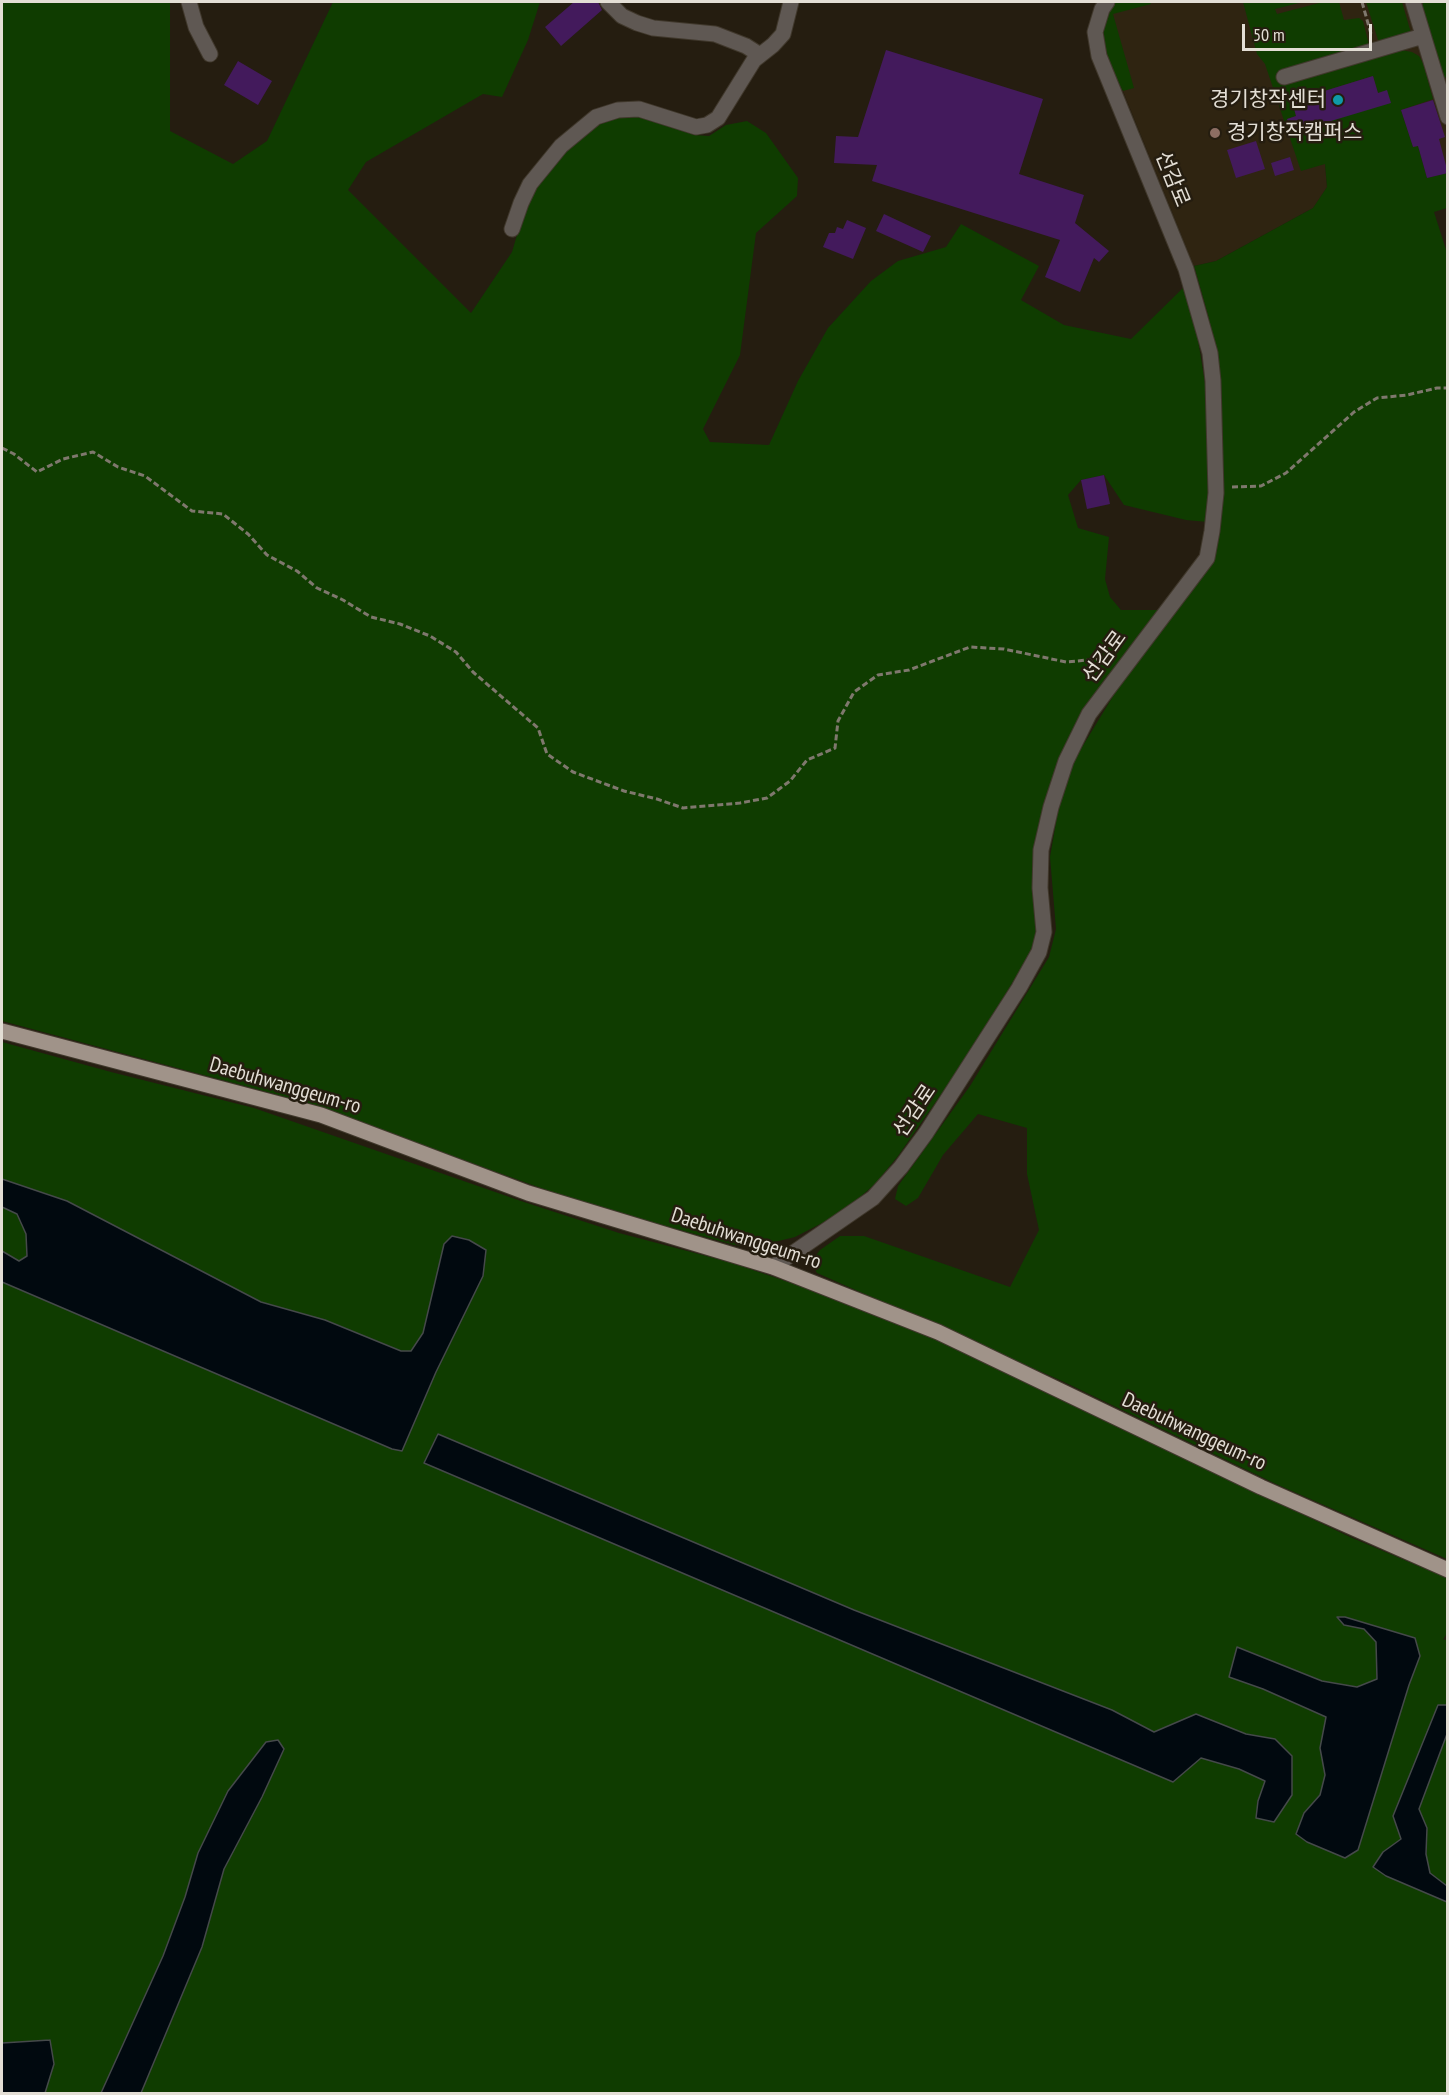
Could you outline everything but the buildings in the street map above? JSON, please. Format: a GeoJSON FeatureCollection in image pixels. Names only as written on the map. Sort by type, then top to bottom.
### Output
{"type":"FeatureCollection","features":[{"type":"Feature","properties":{"kind":"main road","name":"Daebuhwanggeum-ro"},"geometry":{"type":"LineString","coordinates":[[2,1031],[321,1114],[528,1193],[774,1267],[938,1332],[1261,1487],[1448,1570]]}},
{"type":"Feature","properties":{"kind":"lane"},"geometry":{"type":"LineString","coordinates":[[189,2],[196,27],[210,54]]}},
{"type":"Feature","properties":{"kind":"lane"},"geometry":{"type":"LineString","coordinates":[[608,2],[622,15],[637,23],[653,28],[715,34],[746,46],[760,56]]}},
{"type":"Feature","properties":{"kind":"lane"},"geometry":{"type":"LineString","coordinates":[[512,229],[525,194],[543,167],[561,146],[596,117],[618,110],[639,109],[696,127],[718,118],[754,60],[783,34],[791,2]]}},
{"type":"Feature","properties":{"kind":"lane","name":"선감로"},"geometry":{"type":"LineString","coordinates":[[774,1267],[873,1198],[901,1167],[926,1133],[1020,988],[1039,952],[1044,932],[1040,888],[1041,850],[1051,807],[1066,761],[1089,714],[1207,558],[1216,493],[1213,381],[1210,354],[1186,269],[1099,56],[1095,32],[1102,9],[1107,2]]}},
{"type":"Feature","properties":{"kind":"lane"},"geometry":{"type":"LineString","coordinates":[[1413,2],[1444,91],[1448,117]]}},
{"type":"Feature","properties":{"kind":"lane"},"geometry":{"type":"LineString","coordinates":[[1284,77],[1423,36]]}},
{"type":"Feature","properties":{"kind":"path"},"geometry":{"type":"LineString","coordinates":[[1362,2],[1376,50]]}},
{"type":"Feature","properties":{"kind":"path"},"geometry":{"type":"LineString","coordinates":[[1216,493],[1231,487],[1261,486],[1286,474],[1354,412],[1377,398],[1448,388]]}},
{"type":"Feature","properties":{"kind":"path"},"geometry":{"type":"LineString","coordinates":[[2,448],[37,471],[63,459],[93,452],[118,467],[145,476],[192,511],[223,514],[248,534],[267,555],[297,571],[316,588],[343,600],[371,617],[400,624],[430,636],[456,652],[473,672],[538,728],[547,754],[573,772],[624,791],[683,808],[768,798],[790,781],[807,760],[835,748],[838,722],[854,692],[878,675],[909,670],[970,647],[1004,649],[1066,662],[1098,659],[1123,668]]}},
{"type":"Feature","properties":{"kind":"shaded area","name":"경기창작캠퍼스"},"geometry":{"type":"Polygon","coordinates":[[[1115,2],[1447,2],[1447,173],[1427,178],[1419,148],[1413,147],[1401,110],[1325,164],[1327,187],[1313,208],[1216,261],[1194,266],[1123,91],[1110,68],[1102,23],[1115,2]]]}},
{"type":"Feature","properties":{"kind":"shaded area"},"geometry":{"type":"Polygon","coordinates":[[[2,1179],[67,1201],[261,1302],[325,1320],[401,1351],[411,1351],[423,1333],[444,1244],[452,1236],[469,1240],[486,1250],[483,1276],[436,1372],[402,1451],[392,1449],[2,1282],[2,1251],[19,1261],[27,1256],[26,1234],[17,1214],[2,1207],[2,1179]]]}},
{"type":"Feature","properties":{"kind":"shaded area"},"geometry":{"type":"Polygon","coordinates":[[[438,1434],[854,1610],[1112,1710],[1154,1732],[1196,1714],[1246,1734],[1275,1739],[1292,1756],[1292,1795],[1274,1822],[1256,1818],[1258,1801],[1265,1781],[1239,1769],[1201,1758],[1173,1782],[424,1463],[438,1434]]]}},
{"type":"Feature","properties":{"kind":"shaded area"},"geometry":{"type":"Polygon","coordinates":[[[1337,1617],[1345,1617],[1415,1638],[1420,1656],[1358,1850],[1345,1858],[1307,1842],[1296,1834],[1304,1813],[1320,1795],[1325,1775],[1320,1748],[1326,1717],[1263,1689],[1229,1677],[1237,1647],[1322,1681],[1357,1687],[1377,1679],[1376,1642],[1364,1629],[1344,1625],[1337,1617]]]}},
{"type":"Feature","properties":{"kind":"shaded area"},"geometry":{"type":"Polygon","coordinates":[[[1438,1705],[1447,1705],[1447,1734],[1419,1809],[1427,1828],[1426,1854],[1430,1873],[1447,1886],[1447,1902],[1386,1876],[1373,1867],[1383,1852],[1401,1839],[1393,1816],[1438,1705]]]}},
{"type":"Feature","properties":{"kind":"shaded area"},"geometry":{"type":"Polygon","coordinates":[[[278,1740],[284,1749],[224,1869],[202,1947],[141,2093],[101,2093],[163,1956],[185,1897],[198,1853],[228,1791],[266,1742],[278,1740]]]}},
{"type":"Feature","properties":{"kind":"shaded area"},"geometry":{"type":"Polygon","coordinates":[[[50,2040],[54,2064],[45,2093],[2,2093],[2,2043],[50,2040]]]}},
{"type":"Feature","properties":{"kind":"green space"},"geometry":{"type":"Polygon","coordinates":[[[2,2],[170,2],[170,131],[233,164],[267,141],[333,2],[540,2],[528,40],[502,97],[483,94],[366,162],[348,190],[471,313],[512,252],[526,204],[537,183],[554,162],[595,126],[617,118],[644,115],[694,135],[709,136],[726,125],[747,121],[766,133],[798,178],[797,196],[756,233],[740,355],[703,429],[710,442],[769,445],[798,381],[828,328],[871,281],[898,261],[946,247],[961,224],[1039,266],[1021,300],[1064,325],[1131,339],[1183,288],[1196,327],[1207,396],[1210,501],[1208,522],[1186,520],[1124,505],[1104,475],[1081,480],[1068,495],[1078,528],[1109,537],[1105,579],[1110,597],[1121,610],[1158,610],[1125,657],[1104,680],[1072,732],[1058,763],[1035,938],[1029,955],[970,1053],[898,1156],[875,1184],[851,1205],[795,1237],[754,1247],[734,1245],[580,1202],[293,1099],[2,1021],[2,2]]]}},
{"type":"Feature","properties":{"kind":"green space"},"geometry":{"type":"Polygon","coordinates":[[[1115,2],[1150,2],[1151,4],[1113,14],[1134,88],[1123,91],[1110,68],[1101,39],[1107,10],[1115,2]]]}},
{"type":"Feature","properties":{"kind":"green space"},"geometry":{"type":"Polygon","coordinates":[[[1243,2],[1303,2],[1275,9],[1277,14],[1323,2],[1339,2],[1344,20],[1359,18],[1363,21],[1369,45],[1278,73],[1282,85],[1401,50],[1412,52],[1419,56],[1423,63],[1433,99],[1401,110],[1413,147],[1418,146],[1427,178],[1447,173],[1447,208],[1434,212],[1448,256],[1447,1559],[1276,1484],[1062,1381],[817,1273],[811,1262],[820,1250],[840,1236],[864,1236],[1010,1287],[1039,1230],[1027,1174],[1027,1128],[978,1114],[943,1155],[918,1198],[906,1206],[895,1199],[898,1186],[970,1086],[1049,957],[1056,929],[1050,857],[1058,811],[1073,762],[1132,665],[1213,561],[1222,516],[1219,373],[1208,315],[1194,266],[1216,261],[1313,208],[1327,187],[1325,164],[1301,171],[1265,64],[1257,54],[1243,2]],[[1373,76],[1292,101],[1296,116],[1287,119],[1291,132],[1386,90],[1378,93],[1373,76]]]}},
{"type":"Feature","properties":{"kind":"green space"},"geometry":{"type":"Polygon","coordinates":[[[1366,2],[1402,2],[1411,33],[1379,43],[1366,2]]]}},
{"type":"Feature","properties":{"kind":"green space"},"geometry":{"type":"Polygon","coordinates":[[[1423,2],[1447,2],[1447,77],[1443,78],[1422,8],[1423,2]]]}},
{"type":"Feature","properties":{"kind":"green space"},"geometry":{"type":"Polygon","coordinates":[[[2,1042],[254,1108],[619,1233],[729,1262],[812,1290],[940,1341],[1350,1537],[1447,1578],[1447,1633],[1443,1640],[1447,1639],[1447,1705],[1438,1705],[1401,1839],[1383,1852],[1386,1876],[1447,1902],[1447,2093],[141,2093],[202,1947],[224,1869],[262,1797],[266,1742],[228,1791],[198,1853],[185,1897],[163,1956],[101,2093],[45,2093],[54,2064],[50,2040],[2,2043],[2,1282],[392,1449],[402,1450],[436,1372],[483,1276],[469,1240],[453,1236],[445,1244],[423,1333],[411,1351],[401,1351],[325,1320],[261,1302],[67,1201],[2,1179],[2,1042]],[[438,1434],[424,1463],[1173,1782],[1201,1758],[1239,1769],[1266,1781],[1258,1801],[1274,1822],[1275,1739],[1246,1734],[1196,1714],[1154,1732],[1112,1710],[854,1610],[438,1434]],[[1345,1617],[1337,1618],[1344,1625],[1364,1629],[1376,1642],[1377,1679],[1357,1687],[1322,1681],[1238,1647],[1230,1677],[1326,1717],[1320,1748],[1325,1775],[1320,1795],[1304,1813],[1345,1858],[1358,1850],[1420,1656],[1379,1628],[1345,1617]]]}},
{"type":"Feature","properties":{"kind":"green space"},"geometry":{"type":"Polygon","coordinates":[[[2,1207],[16,1213],[26,1234],[27,1257],[19,1261],[2,1251],[2,1207]]]}},
{"type":"Feature","properties":{"kind":"green space"},"geometry":{"type":"Polygon","coordinates":[[[1447,1734],[1447,1886],[1430,1873],[1426,1854],[1427,1828],[1419,1809],[1447,1734]]]}},
{"type":"Feature","properties":{"kind":"place","name":"경기창작센터"},"geometry":{"type":"Point","coordinates":[1338,100]}},
{"type":"Feature","properties":{"kind":"place","name":"경기창작캠퍼스"},"geometry":{"type":"Point","coordinates":[1215,133]}}]}
